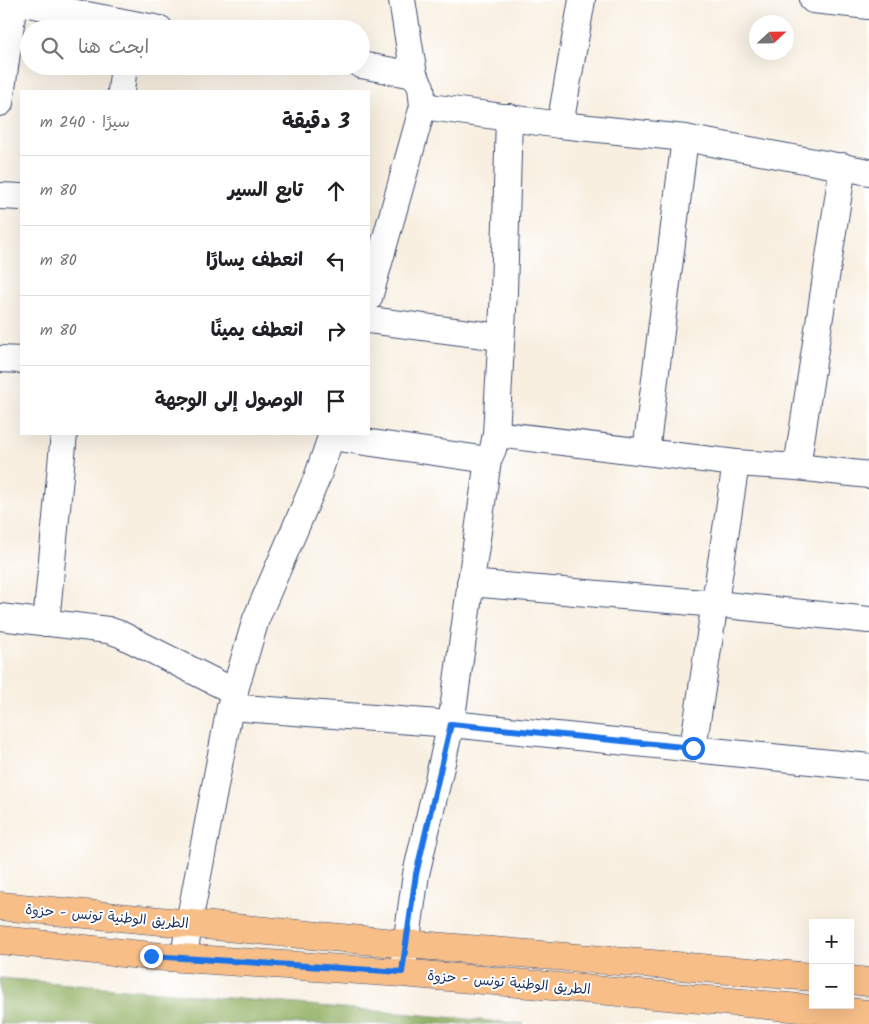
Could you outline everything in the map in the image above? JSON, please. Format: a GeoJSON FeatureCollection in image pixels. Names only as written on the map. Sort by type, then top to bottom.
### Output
{"type":"FeatureCollection","features":[{"type":"Feature","properties":{"kind":"main road","name":"الطريق الوطنية تونس - حزوة"},"geometry":{"type":"LineString","coordinates":[[0,906],[406,944],[809,977]]}},
{"type":"Feature","properties":{"kind":"main road","name":"الطريق الوطنية تونس - حزوة"},"geometry":{"type":"LineString","coordinates":[[0,940],[184,958],[402,972],[867,1013]]}},
{"type":"Feature","properties":{"kind":"main road"},"geometry":{"type":"LineString","coordinates":[[854,980],[869,981]]}},
{"type":"Feature","properties":{"kind":"street"},"geometry":{"type":"LineString","coordinates":[[370,290],[378,224],[422,106],[421,87],[414,75],[402,0]]}},
{"type":"Feature","properties":{"kind":"street"},"geometry":{"type":"LineString","coordinates":[[560,125],[582,0]]}},
{"type":"Feature","properties":{"kind":"street"},"geometry":{"type":"LineString","coordinates":[[813,0],[869,6]]}},
{"type":"Feature","properties":{"kind":"street"},"geometry":{"type":"LineString","coordinates":[[0,103],[11,1],[100,20]]}},
{"type":"Feature","properties":{"kind":"street"},"geometry":{"type":"LineString","coordinates":[[370,67],[414,75]]}},
{"type":"Feature","properties":{"kind":"street"},"geometry":{"type":"LineString","coordinates":[[121,90],[123,75]]}},
{"type":"Feature","properties":{"kind":"street"},"geometry":{"type":"LineString","coordinates":[[422,106],[560,125],[685,138],[869,172]]}},
{"type":"Feature","properties":{"kind":"street"},"geometry":{"type":"LineString","coordinates":[[402,972],[416,874],[451,724],[488,460],[493,449],[496,434],[504,292],[509,117]]}},
{"type":"Feature","properties":{"kind":"street"},"geometry":{"type":"LineString","coordinates":[[646,452],[685,138]]}},
{"type":"Feature","properties":{"kind":"street"},"geometry":{"type":"LineString","coordinates":[[796,467],[843,166]]}},
{"type":"Feature","properties":{"kind":"street"},"geometry":{"type":"LineString","coordinates":[[0,196],[20,197]]}},
{"type":"Feature","properties":{"kind":"street"},"geometry":{"type":"LineString","coordinates":[[370,320],[500,337]]}},
{"type":"Feature","properties":{"kind":"street"},"geometry":{"type":"LineString","coordinates":[[0,359],[20,360]]}},
{"type":"Feature","properties":{"kind":"street"},"geometry":{"type":"LineString","coordinates":[[496,434],[736,463],[869,475]]}},
{"type":"Feature","properties":{"kind":"street"},"geometry":{"type":"LineString","coordinates":[[46,623],[64,435]]}},
{"type":"Feature","properties":{"kind":"street"},"geometry":{"type":"LineString","coordinates":[[184,958],[189,923],[233,700],[256,619],[317,478],[332,436],[488,460]]}},
{"type":"Feature","properties":{"kind":"street"},"geometry":{"type":"LineString","coordinates":[[693,748],[736,463]]}},
{"type":"Feature","properties":{"kind":"street"},"geometry":{"type":"LineString","coordinates":[[470,583],[716,604],[869,620]]}},
{"type":"Feature","properties":{"kind":"street"},"geometry":{"type":"LineString","coordinates":[[0,618],[108,630],[120,634],[233,700],[869,767]]}},
{"type":"Feature","properties":{"kind":"street"},"geometry":{"type":"LineString","coordinates":[[867,1013],[869,981]]}},
{"type":"Feature","properties":{"kind":"green space"},"geometry":{"type":"Polygon","coordinates":[[[0,978],[524,1024],[0,1024],[0,978]]]}},
{"type":"Feature","properties":{"kind":"route"},"geometry":{"type":"LineString","coordinates":[[151,956],[402,972],[416,874],[451,724],[693,748]]}}]}
